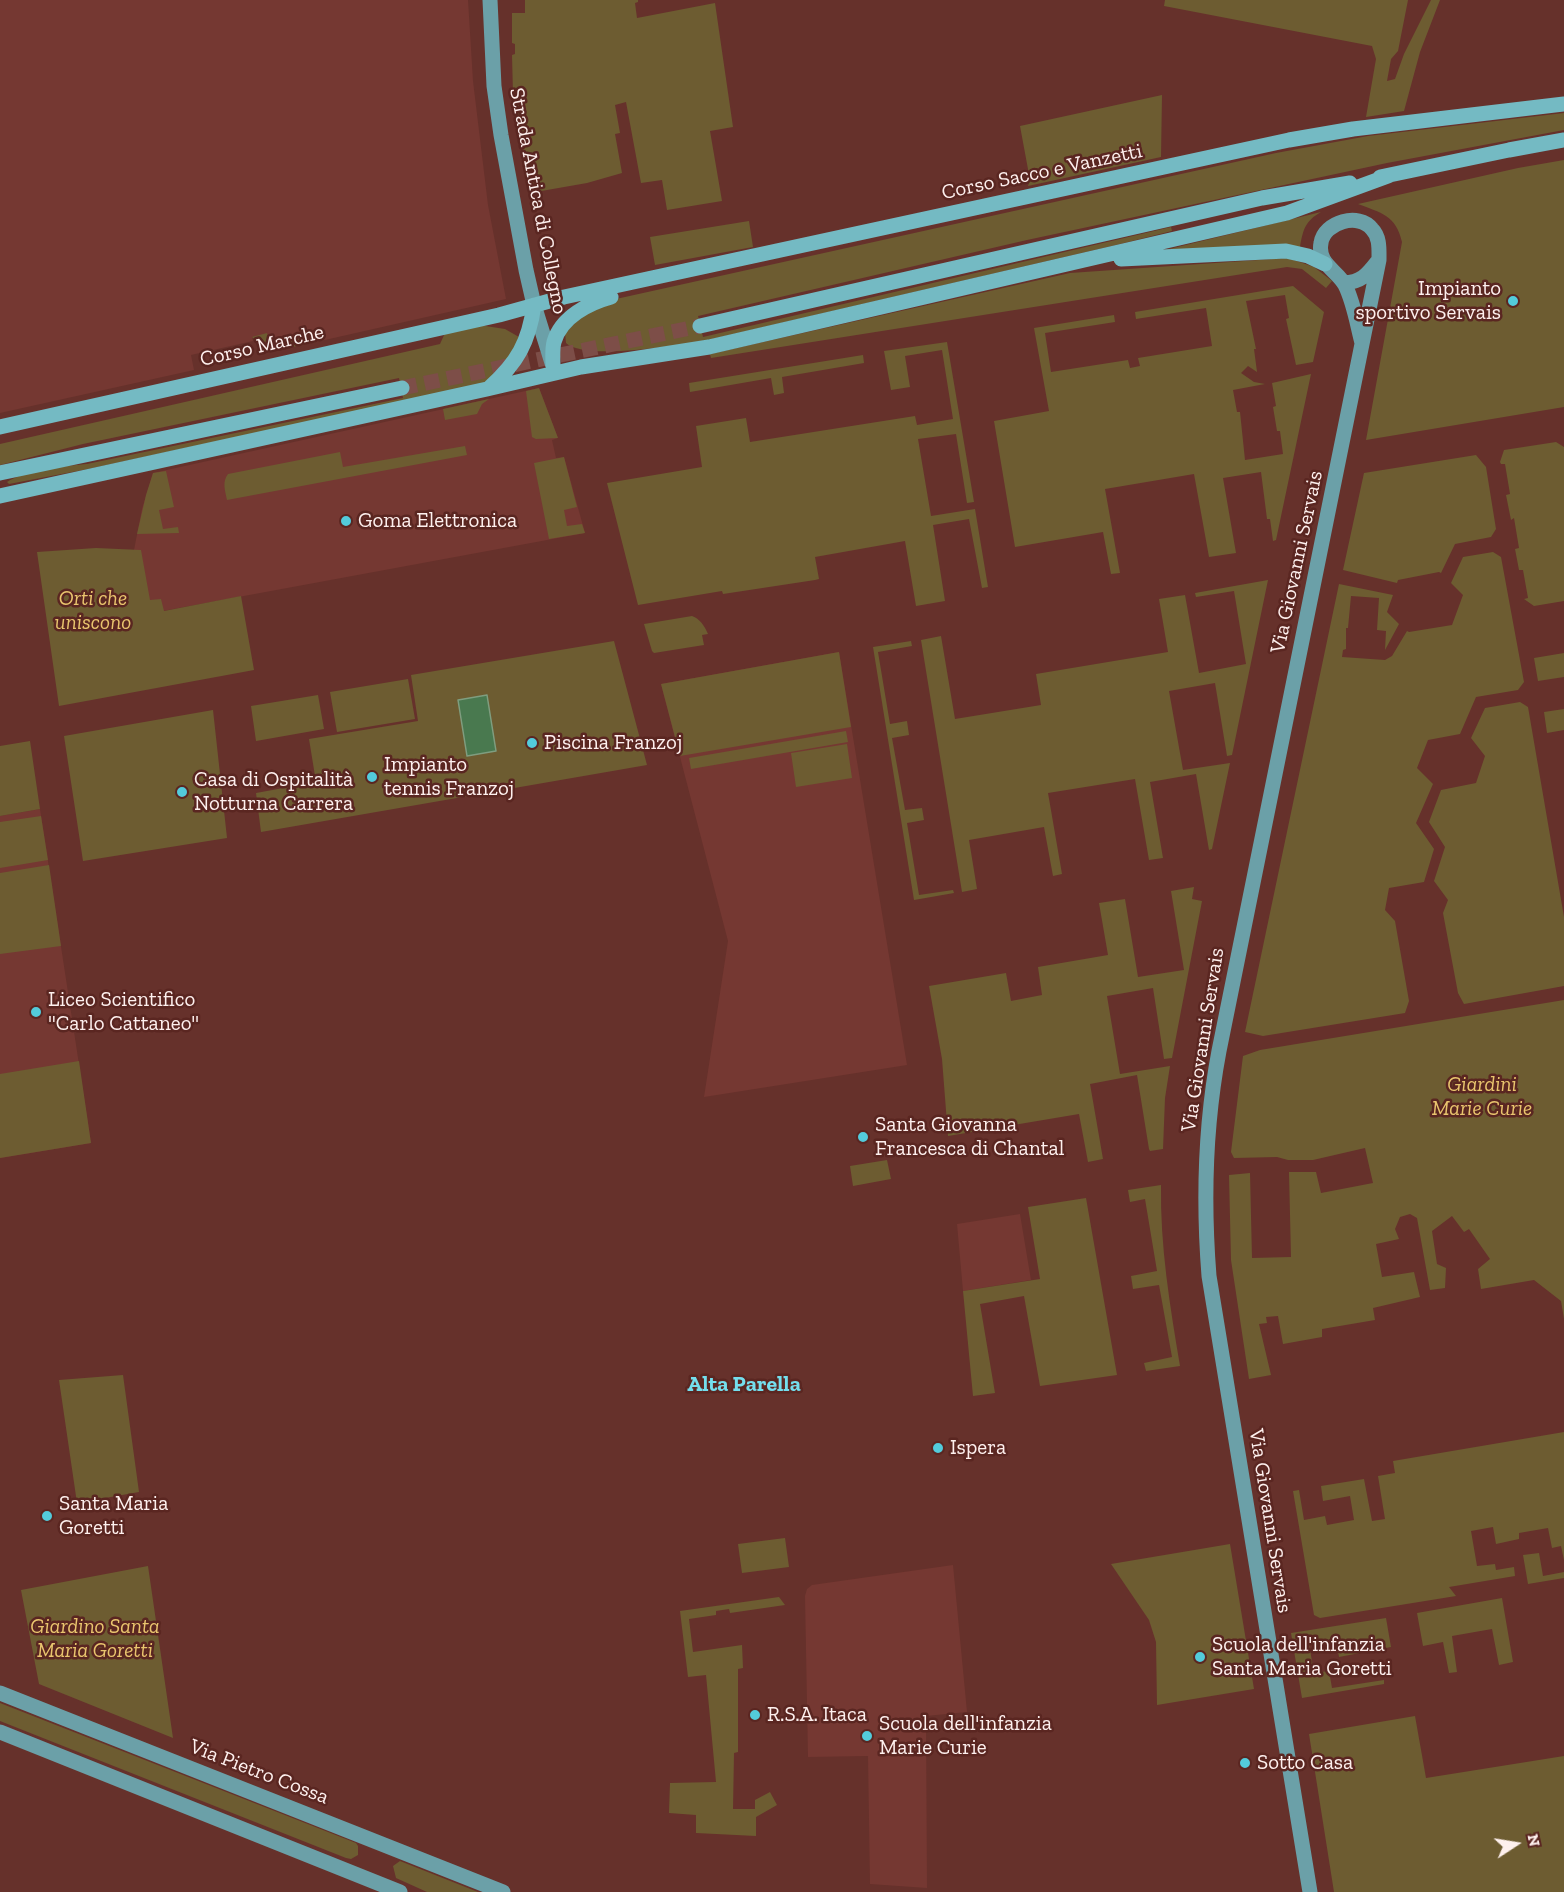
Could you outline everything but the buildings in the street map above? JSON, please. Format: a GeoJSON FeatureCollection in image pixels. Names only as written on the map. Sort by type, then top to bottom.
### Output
{"type":"FeatureCollection","features":[{"type":"Feature","properties":{"kind":"main road","name":"Corso Sacco e Vanzetti"},"geometry":{"type":"LineString","coordinates":[[534,305],[1289,140],[1386,124],[1564,104]]}},
{"type":"Feature","properties":{"kind":"main road"},"geometry":{"type":"LineString","coordinates":[[700,326],[1262,198],[1388,176],[1564,140]]}},
{"type":"Feature","properties":{"kind":"main road"},"geometry":{"type":"LineString","coordinates":[[0,496],[487,389],[554,369],[709,347],[1287,213],[1388,176]]}},
{"type":"Feature","properties":{"kind":"main road"},"geometry":{"type":"LineString","coordinates":[[1085,260],[1286,251],[1308,256],[1325,264]]}},
{"type":"Feature","properties":{"kind":"main road"},"geometry":{"type":"LineString","coordinates":[[554,369],[554,342],[557,333],[569,319],[584,306],[618,295],[646,280]]}},
{"type":"Feature","properties":{"kind":"main road"},"geometry":{"type":"LineString","coordinates":[[487,389],[505,374],[523,348],[531,325],[534,305]]}},
{"type":"Feature","properties":{"kind":"main road","name":"Corso Marche"},"geometry":{"type":"LineString","coordinates":[[0,427],[534,305]]}},
{"type":"Feature","properties":{"kind":"main road"},"geometry":{"type":"LineString","coordinates":[[0,473],[402,388]]}},
{"type":"Feature","properties":{"kind":"street","name":"Strada Antica di Collegno"},"geometry":{"type":"LineString","coordinates":[[490,0],[494,86],[501,135],[534,305],[554,369]]}},
{"type":"Feature","properties":{"kind":"street","name":"Via Giovanni Servais"},"geometry":{"type":"LineString","coordinates":[[1310,1892],[1209,1276],[1205,1206],[1206,1151],[1213,1083],[1219,1051],[1313,581],[1340,462],[1379,260],[1380,248],[1372,227],[1363,222],[1347,220],[1330,228],[1324,235],[1321,242],[1321,253],[1325,264],[1344,283],[1351,300],[1362,343]]}},
{"type":"Feature","properties":{"kind":"street"},"geometry":{"type":"LineString","coordinates":[[1344,283],[1355,282],[1365,277],[1379,260]]}},
{"type":"Feature","properties":{"kind":"street","name":"Via Pietro Cossa"},"geometry":{"type":"LineString","coordinates":[[0,1694],[503,1892]]}},
{"type":"Feature","properties":{"kind":"street"},"geometry":{"type":"LineString","coordinates":[[0,1732],[400,1892]]}},
{"type":"Feature","properties":{"kind":"shaded area"},"geometry":{"type":"Polygon","coordinates":[[[0,0],[468,0],[473,81],[488,205],[506,299],[316,342],[314,331],[268,341],[252,337],[253,341],[191,355],[194,370],[0,413],[0,0]]]}},
{"type":"Feature","properties":{"kind":"shaded area"},"geometry":{"type":"Polygon","coordinates":[[[539,388],[558,438],[552,440],[556,458],[564,457],[585,533],[141,615],[135,589],[134,550],[142,509],[153,473],[539,388]]]}},
{"type":"Feature","properties":{"kind":"shaded area"},"geometry":{"type":"Polygon","coordinates":[[[839,652],[907,1065],[704,1097],[728,941],[661,684],[839,652]]]}},
{"type":"Feature","properties":{"kind":"shaded area"},"geometry":{"type":"Polygon","coordinates":[[[487,695],[496,751],[467,756],[458,700],[487,695]]]}},
{"type":"Feature","properties":{"kind":"shaded area","name":"Liceo Scientifico \"Carlo Cattaneo\""},"geometry":{"type":"Polygon","coordinates":[[[40,809],[91,1143],[0,1158],[0,816],[40,809]]]}},
{"type":"Feature","properties":{"kind":"shaded area"},"geometry":{"type":"Polygon","coordinates":[[[1020,1214],[1031,1280],[963,1291],[957,1224],[1020,1214]]]}},
{"type":"Feature","properties":{"kind":"shaded area","name":"Scuola dell'infanzia Marie Curie"},"geometry":{"type":"Polygon","coordinates":[[[953,1565],[967,1712],[926,1716],[927,1888],[870,1884],[868,1756],[808,1757],[805,1596],[807,1589],[812,1585],[953,1565]]]}},
{"type":"Feature","properties":{"kind":"green space"},"geometry":{"type":"Polygon","coordinates":[[[525,0],[638,0],[635,3],[637,18],[715,3],[733,127],[710,131],[722,201],[667,210],[662,180],[641,183],[626,102],[615,105],[620,133],[615,134],[622,173],[587,183],[530,193],[513,94],[512,55],[515,54],[515,44],[512,43],[512,13],[525,13],[525,0]]]}},
{"type":"Feature","properties":{"kind":"green space"},"geometry":{"type":"Polygon","coordinates":[[[1165,0],[1408,0],[1398,51],[1391,59],[1387,81],[1395,79],[1404,54],[1431,0],[1440,0],[1420,52],[1404,111],[1366,117],[1376,59],[1372,46],[1164,6],[1165,0]]]}},
{"type":"Feature","properties":{"kind":"green space"},"geometry":{"type":"Polygon","coordinates":[[[1162,95],[1161,157],[1028,186],[1030,180],[1020,126],[1162,95]]]}},
{"type":"Feature","properties":{"kind":"green space"},"geometry":{"type":"Polygon","coordinates":[[[1564,113],[1564,130],[1387,163],[1027,240],[698,316],[703,337],[1171,227],[1172,231],[708,340],[656,348],[612,351],[592,351],[576,348],[566,343],[565,333],[590,308],[616,299],[1276,153],[1368,136],[1564,113]]]}},
{"type":"Feature","properties":{"kind":"green space"},"geometry":{"type":"Polygon","coordinates":[[[1564,160],[1564,407],[1366,440],[1402,242],[1392,220],[1358,204],[1564,160]]]}},
{"type":"Feature","properties":{"kind":"green space"},"geometry":{"type":"Polygon","coordinates":[[[1321,212],[1311,219],[1306,227],[1300,247],[1161,251],[1321,212]]]}},
{"type":"Feature","properties":{"kind":"green space"},"geometry":{"type":"Polygon","coordinates":[[[749,221],[753,247],[655,265],[650,237],[749,221]]]}},
{"type":"Feature","properties":{"kind":"green space"},"geometry":{"type":"Polygon","coordinates":[[[1288,258],[1314,267],[1332,281],[1326,288],[1302,269],[1287,267],[711,358],[710,354],[1070,273],[1288,258]]]}},
{"type":"Feature","properties":{"kind":"green space"},"geometry":{"type":"Polygon","coordinates":[[[1293,286],[1324,312],[1313,362],[1296,365],[1286,319],[1289,318],[1285,295],[1246,301],[1256,349],[1254,349],[1257,372],[1248,366],[1241,373],[1254,382],[1265,384],[1233,390],[1237,412],[1240,412],[1245,460],[1283,454],[1280,431],[1277,431],[1273,407],[1276,406],[1272,383],[1311,374],[1276,540],[1273,541],[1270,519],[1267,519],[1261,472],[1223,478],[1236,553],[1209,557],[1194,474],[1105,489],[1120,573],[1111,574],[1103,532],[1015,547],[994,421],[1049,411],[1034,328],[1114,315],[1115,322],[1045,333],[1051,372],[1128,360],[1130,368],[1140,366],[1138,358],[1212,346],[1206,308],[1136,319],[1135,312],[1293,286]]]}},
{"type":"Feature","properties":{"kind":"green space"},"geometry":{"type":"Polygon","coordinates":[[[479,325],[505,329],[519,337],[509,363],[483,384],[9,484],[7,482],[13,478],[34,472],[87,464],[403,398],[399,378],[83,444],[0,465],[0,444],[440,344],[445,333],[479,325]]]}},
{"type":"Feature","properties":{"kind":"green space"},"geometry":{"type":"Polygon","coordinates":[[[314,331],[316,342],[268,352],[252,337],[267,333],[269,341],[314,331]]]}},
{"type":"Feature","properties":{"kind":"green space"},"geometry":{"type":"Polygon","coordinates":[[[947,342],[974,502],[967,503],[956,434],[918,439],[931,516],[975,509],[988,587],[982,588],[969,519],[933,525],[945,601],[916,606],[905,541],[815,557],[819,579],[815,580],[723,594],[722,591],[638,605],[607,483],[702,467],[696,426],[746,418],[750,442],[915,416],[917,425],[953,419],[942,350],[905,356],[910,387],[891,390],[884,351],[947,342]]]}},
{"type":"Feature","properties":{"kind":"green space"},"geometry":{"type":"Polygon","coordinates":[[[863,355],[864,363],[782,377],[784,393],[774,395],[771,378],[690,392],[689,383],[863,355]]]}},
{"type":"Feature","properties":{"kind":"green space"},"geometry":{"type":"Polygon","coordinates":[[[539,388],[558,438],[536,439],[532,437],[526,391],[539,388]]]}},
{"type":"Feature","properties":{"kind":"green space"},"geometry":{"type":"Polygon","coordinates":[[[489,399],[482,404],[477,414],[445,420],[443,409],[489,399]]]}},
{"type":"Feature","properties":{"kind":"green space"},"geometry":{"type":"Polygon","coordinates":[[[1556,442],[1564,447],[1564,601],[1534,606],[1524,599],[1528,598],[1523,570],[1519,570],[1515,549],[1519,548],[1514,518],[1511,520],[1506,495],[1510,494],[1505,464],[1500,462],[1504,450],[1556,442]]]}},
{"type":"Feature","properties":{"kind":"green space"},"geometry":{"type":"Polygon","coordinates":[[[465,446],[467,455],[227,500],[225,493],[228,474],[340,452],[343,467],[465,446]]]}},
{"type":"Feature","properties":{"kind":"green space"},"geometry":{"type":"Polygon","coordinates":[[[1476,455],[1486,467],[1496,529],[1491,537],[1455,544],[1441,573],[1398,580],[1397,583],[1343,570],[1364,473],[1476,455]]]}},
{"type":"Feature","properties":{"kind":"green space"},"geometry":{"type":"Polygon","coordinates":[[[564,457],[577,507],[564,510],[567,526],[582,524],[585,533],[549,539],[534,463],[564,457]]]}},
{"type":"Feature","properties":{"kind":"green space"},"geometry":{"type":"Polygon","coordinates":[[[166,471],[174,507],[159,510],[163,529],[178,527],[179,533],[137,534],[153,473],[166,471]]]}},
{"type":"Feature","properties":{"kind":"green space","name":"Orti che uniscono"},"geometry":{"type":"Polygon","coordinates":[[[96,548],[141,550],[150,600],[161,599],[164,611],[241,596],[254,670],[59,706],[37,552],[96,548]]]}},
{"type":"Feature","properties":{"kind":"green space"},"geometry":{"type":"Polygon","coordinates":[[[1493,552],[1501,557],[1524,682],[1518,690],[1476,697],[1460,734],[1428,740],[1417,768],[1433,784],[1416,823],[1434,849],[1424,882],[1389,888],[1385,910],[1395,921],[1409,1001],[1405,1013],[1263,1036],[1245,1032],[1339,584],[1393,595],[1387,612],[1399,624],[1385,650],[1386,631],[1377,630],[1379,598],[1351,596],[1348,628],[1346,628],[1346,649],[1343,650],[1342,657],[1385,660],[1392,656],[1407,631],[1452,625],[1463,595],[1451,583],[1463,557],[1493,552]]]}},
{"type":"Feature","properties":{"kind":"green space"},"geometry":{"type":"Polygon","coordinates":[[[1268,580],[1232,755],[1227,756],[1215,683],[1169,691],[1183,770],[1230,763],[1212,849],[1209,850],[1196,774],[1150,782],[1163,858],[1149,860],[1135,779],[1048,793],[1062,874],[1053,876],[1044,827],[969,840],[977,889],[962,892],[921,640],[941,636],[955,719],[1041,705],[1036,674],[1168,652],[1159,599],[1185,595],[1199,673],[1246,664],[1234,591],[1196,597],[1195,593],[1268,580]]]}},
{"type":"Feature","properties":{"kind":"green space"},"geometry":{"type":"Polygon","coordinates":[[[692,616],[702,623],[708,634],[702,635],[704,645],[654,653],[652,651],[644,624],[692,616]]]}},
{"type":"Feature","properties":{"kind":"green space","name":"Piscina Franzoj"},"geometry":{"type":"Polygon","coordinates":[[[614,641],[647,765],[261,832],[256,793],[316,782],[309,739],[418,721],[411,675],[614,641]]]}},
{"type":"Feature","properties":{"kind":"green space"},"geometry":{"type":"Polygon","coordinates":[[[911,641],[912,646],[878,652],[890,724],[907,721],[909,735],[892,738],[905,810],[922,808],[924,820],[907,823],[919,895],[953,890],[954,893],[914,900],[873,647],[911,641]]]}},
{"type":"Feature","properties":{"kind":"green space"},"geometry":{"type":"Polygon","coordinates":[[[839,652],[851,727],[680,756],[661,684],[839,652]]]}},
{"type":"Feature","properties":{"kind":"green space"},"geometry":{"type":"Polygon","coordinates":[[[1564,653],[1564,677],[1538,681],[1534,658],[1564,653]]]}},
{"type":"Feature","properties":{"kind":"green space"},"geometry":{"type":"Polygon","coordinates":[[[408,679],[415,719],[337,732],[330,692],[408,679]]]}},
{"type":"Feature","properties":{"kind":"green space"},"geometry":{"type":"Polygon","coordinates":[[[318,695],[324,729],[256,741],[251,706],[318,695]]]}},
{"type":"Feature","properties":{"kind":"green space"},"geometry":{"type":"Polygon","coordinates":[[[1520,702],[1528,707],[1564,917],[1564,986],[1464,1004],[1458,993],[1443,913],[1448,900],[1434,881],[1445,847],[1429,822],[1441,790],[1476,783],[1485,756],[1471,738],[1485,708],[1520,702]]]}},
{"type":"Feature","properties":{"kind":"green space"},"geometry":{"type":"Polygon","coordinates":[[[1564,709],[1564,730],[1547,733],[1544,712],[1564,709]]]}},
{"type":"Feature","properties":{"kind":"green space"},"geometry":{"type":"Polygon","coordinates":[[[213,710],[227,838],[83,861],[64,736],[213,710]]]}},
{"type":"Feature","properties":{"kind":"green space"},"geometry":{"type":"Polygon","coordinates":[[[846,731],[848,742],[691,769],[689,758],[846,731]]]}},
{"type":"Feature","properties":{"kind":"green space"},"geometry":{"type":"Polygon","coordinates":[[[30,741],[40,809],[0,816],[0,746],[30,741]]]}},
{"type":"Feature","properties":{"kind":"green space"},"geometry":{"type":"Polygon","coordinates":[[[847,744],[852,778],[796,787],[791,753],[847,744]]]}},
{"type":"Feature","properties":{"kind":"green space"},"geometry":{"type":"Polygon","coordinates":[[[41,816],[48,860],[0,868],[0,822],[41,816]]]}},
{"type":"Feature","properties":{"kind":"green space"},"geometry":{"type":"Polygon","coordinates":[[[49,865],[61,946],[0,954],[0,873],[49,865]]]}},
{"type":"Feature","properties":{"kind":"green space"},"geometry":{"type":"Polygon","coordinates":[[[1194,887],[1192,899],[1202,901],[1172,1058],[1164,1059],[1153,988],[1107,996],[1120,1074],[1170,1066],[1165,1098],[1163,1149],[1150,1151],[1149,1149],[1137,1075],[1090,1084],[1103,1159],[1088,1162],[1079,1114],[948,1136],[942,1059],[929,986],[1006,973],[1011,1001],[1042,995],[1038,967],[1108,955],[1099,903],[1125,899],[1138,977],[1184,970],[1171,891],[1194,887]]]}},
{"type":"Feature","properties":{"kind":"green space","name":"Giardini Marie Curie"},"geometry":{"type":"Polygon","coordinates":[[[1564,1000],[1564,1319],[1561,1301],[1534,1280],[1481,1289],[1478,1269],[1490,1259],[1469,1229],[1464,1232],[1452,1216],[1432,1231],[1437,1264],[1446,1268],[1445,1288],[1430,1290],[1417,1218],[1410,1214],[1400,1217],[1395,1229],[1399,1239],[1376,1244],[1382,1277],[1414,1272],[1420,1297],[1373,1308],[1375,1320],[1322,1329],[1322,1337],[1283,1344],[1278,1316],[1266,1317],[1267,1323],[1259,1324],[1271,1375],[1249,1379],[1231,1260],[1229,1175],[1250,1173],[1252,1258],[1291,1257],[1289,1172],[1316,1172],[1321,1193],[1373,1183],[1365,1148],[1313,1160],[1288,1160],[1277,1157],[1234,1158],[1231,1152],[1243,1056],[1260,1050],[1564,1000]]]}},
{"type":"Feature","properties":{"kind":"green space"},"geometry":{"type":"Polygon","coordinates":[[[79,1061],[91,1143],[0,1158],[0,1074],[79,1061]]]}},
{"type":"Feature","properties":{"kind":"green space"},"geometry":{"type":"Polygon","coordinates":[[[887,1160],[891,1179],[853,1186],[850,1166],[887,1160]]]}},
{"type":"Feature","properties":{"kind":"green space"},"geometry":{"type":"Polygon","coordinates":[[[1161,1185],[1164,1253],[1180,1366],[1146,1371],[1144,1363],[1172,1357],[1159,1285],[1133,1289],[1131,1276],[1157,1271],[1145,1199],[1130,1202],[1128,1190],[1161,1185]]]}},
{"type":"Feature","properties":{"kind":"green space"},"geometry":{"type":"Polygon","coordinates":[[[1086,1198],[1117,1375],[1040,1386],[1024,1296],[980,1304],[995,1393],[973,1396],[963,1291],[1040,1279],[1028,1207],[1086,1198]]]}},
{"type":"Feature","properties":{"kind":"green space"},"geometry":{"type":"Polygon","coordinates":[[[123,1375],[139,1492],[77,1503],[59,1380],[123,1375]]]}},
{"type":"Feature","properties":{"kind":"green space"},"geometry":{"type":"Polygon","coordinates":[[[1564,1432],[1564,1560],[1561,1546],[1552,1548],[1548,1528],[1519,1533],[1519,1539],[1496,1544],[1493,1527],[1471,1531],[1477,1566],[1495,1564],[1496,1570],[1514,1567],[1515,1576],[1449,1587],[1456,1596],[1320,1618],[1314,1615],[1293,1491],[1299,1490],[1304,1520],[1325,1516],[1327,1525],[1354,1520],[1350,1496],[1323,1501],[1321,1486],[1364,1479],[1372,1521],[1385,1519],[1378,1476],[1395,1473],[1393,1461],[1564,1432]]]}},
{"type":"Feature","properties":{"kind":"green space"},"geometry":{"type":"Polygon","coordinates":[[[785,1538],[789,1567],[742,1573],[738,1544],[785,1538]]]}},
{"type":"Feature","properties":{"kind":"green space"},"geometry":{"type":"Polygon","coordinates":[[[1230,1544],[1254,1689],[1157,1705],[1156,1642],[1149,1620],[1111,1564],[1230,1544]]]}},
{"type":"Feature","properties":{"kind":"green space"},"geometry":{"type":"Polygon","coordinates":[[[1539,1553],[1543,1576],[1564,1572],[1564,1578],[1528,1584],[1523,1555],[1539,1553]]]}},
{"type":"Feature","properties":{"kind":"green space","name":"Giardino Santa Maria Goretti"},"geometry":{"type":"Polygon","coordinates":[[[148,1566],[173,1738],[39,1684],[21,1590],[148,1566]]]}},
{"type":"Feature","properties":{"kind":"green space"},"geometry":{"type":"Polygon","coordinates":[[[779,1597],[785,1605],[730,1613],[729,1609],[716,1611],[716,1615],[689,1619],[693,1652],[742,1645],[743,1668],[738,1669],[738,1752],[734,1753],[733,1809],[755,1809],[755,1800],[770,1792],[777,1805],[756,1817],[756,1836],[696,1833],[696,1815],[669,1813],[670,1783],[716,1782],[706,1675],[688,1677],[680,1611],[779,1597]]]}},
{"type":"Feature","properties":{"kind":"green space"},"geometry":{"type":"Polygon","coordinates":[[[1502,1598],[1513,1662],[1499,1665],[1492,1629],[1452,1636],[1457,1672],[1449,1673],[1443,1642],[1423,1646],[1417,1613],[1502,1598]]]}},
{"type":"Feature","properties":{"kind":"green space"},"geometry":{"type":"Polygon","coordinates":[[[1386,1618],[1391,1647],[1339,1657],[1336,1639],[1309,1644],[1314,1673],[1329,1671],[1332,1688],[1384,1680],[1384,1684],[1302,1698],[1291,1633],[1386,1618]]]}},
{"type":"Feature","properties":{"kind":"green space"},"geometry":{"type":"Polygon","coordinates":[[[0,1703],[356,1843],[358,1855],[351,1859],[346,1858],[0,1721],[0,1703]]]}},
{"type":"Feature","properties":{"kind":"green space"},"geometry":{"type":"Polygon","coordinates":[[[1415,1716],[1426,1778],[1564,1756],[1564,1892],[1334,1892],[1309,1734],[1415,1716]]]}},
{"type":"Feature","properties":{"kind":"green space"},"geometry":{"type":"Polygon","coordinates":[[[400,1861],[478,1892],[427,1892],[396,1878],[393,1866],[400,1861]]]}},
{"type":"Feature","properties":{"kind":"tunnel"},"geometry":{"type":"LineString","coordinates":[[402,388],[700,326]]}},
{"type":"Feature","properties":{"kind":"place","name":"Impianto sportivo Servais"},"geometry":{"type":"Point","coordinates":[1513,301]}},
{"type":"Feature","properties":{"kind":"place","name":"Goma Elettronica"},"geometry":{"type":"Point","coordinates":[346,521]}},
{"type":"Feature","properties":{"kind":"place","name":"Piscina Franzoj"},"geometry":{"type":"Point","coordinates":[532,743]}},
{"type":"Feature","properties":{"kind":"place","name":"Impianto tennis Franzoj"},"geometry":{"type":"Point","coordinates":[372,777]}},
{"type":"Feature","properties":{"kind":"place","name":"Casa di Ospitalità Notturna Carrera"},"geometry":{"type":"Point","coordinates":[182,792]}},
{"type":"Feature","properties":{"kind":"place","name":"Liceo Scientifico \"Carlo Cattaneo\""},"geometry":{"type":"Point","coordinates":[36,1012]}},
{"type":"Feature","properties":{"kind":"place","name":"Santa Giovanna Francesca di Chantal"},"geometry":{"type":"Point","coordinates":[863,1137]}},
{"type":"Feature","properties":{"kind":"place","name":"Ispera"},"geometry":{"type":"Point","coordinates":[938,1448]}},
{"type":"Feature","properties":{"kind":"place","name":"Santa Maria Goretti"},"geometry":{"type":"Point","coordinates":[47,1516]}},
{"type":"Feature","properties":{"kind":"place","name":"Scuola dell'infanzia Santa Maria Goretti"},"geometry":{"type":"Point","coordinates":[1200,1657]}},
{"type":"Feature","properties":{"kind":"place","name":"R.S.A. Itaca"},"geometry":{"type":"Point","coordinates":[755,1715]}},
{"type":"Feature","properties":{"kind":"place","name":"Scuola dell'infanzia Marie Curie"},"geometry":{"type":"Point","coordinates":[867,1736]}},
{"type":"Feature","properties":{"kind":"place","name":"Sotto Casa"},"geometry":{"type":"Point","coordinates":[1245,1763]}},
{"type":"Feature","properties":{"kind":"district","name":"Alta Parella"},"geometry":{"type":"Point","coordinates":[744,1385]}}]}
